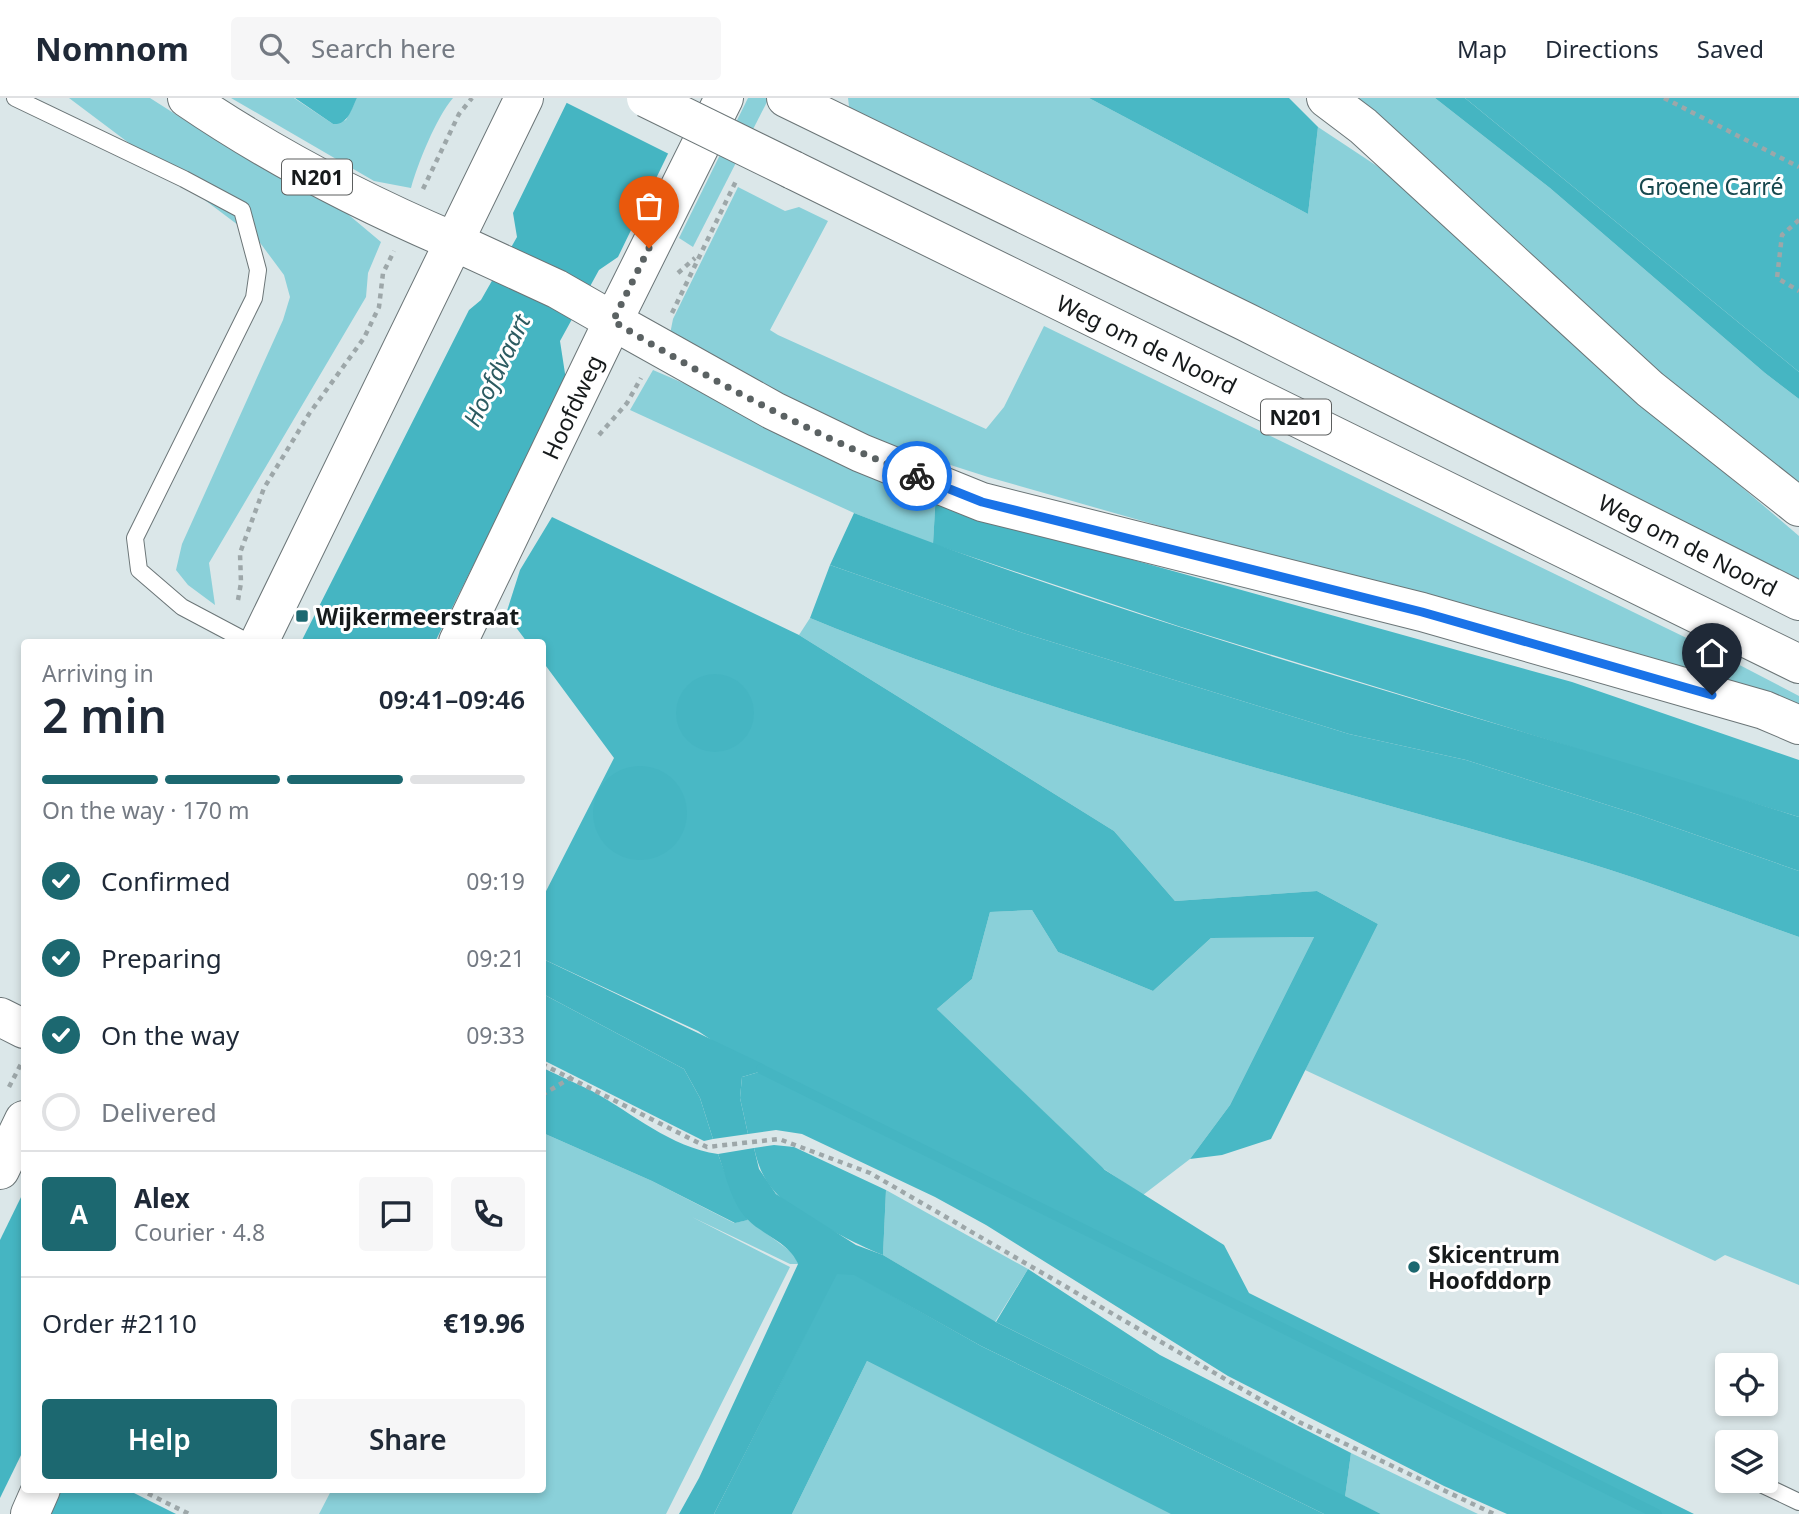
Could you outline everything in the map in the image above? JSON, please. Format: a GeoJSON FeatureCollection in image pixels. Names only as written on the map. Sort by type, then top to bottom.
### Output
{"type":"FeatureCollection","features":[{"type":"Feature","properties":{"kind":"main road","name":"N201"},"geometry":{"type":"LineString","coordinates":[[187,98],[249,140],[367,204],[471,250]]}},
{"type":"Feature","properties":{"kind":"main road"},"geometry":{"type":"LineString","coordinates":[[245,637],[471,250],[524,98]]}},
{"type":"Feature","properties":{"kind":"main road","name":"Weg om de Noord"},"geometry":{"type":"LineString","coordinates":[[646,98],[1799,664]]}},
{"type":"Feature","properties":{"kind":"main road","name":"Hoofdweg"},"geometry":{"type":"LineString","coordinates":[[459,639],[724,98]]}},
{"type":"Feature","properties":{"kind":"main road"},"geometry":{"type":"LineString","coordinates":[[1326,98],[1363,126],[1650,389],[1799,507]]}},
{"type":"Feature","properties":{"kind":"main road","name":"Weg om de Noord"},"geometry":{"type":"LineString","coordinates":[[803,106],[1246,322],[1799,601]]}},
{"type":"Feature","properties":{"kind":"main road"},"geometry":{"type":"LineString","coordinates":[[471,250],[557,289],[656,348],[861,453],[982,502],[1422,612],[1764,710],[1799,725]]}},
{"type":"Feature","properties":{"kind":"main road"},"geometry":{"type":"LineString","coordinates":[[0,1017],[21,1028]]}},
{"type":"Feature","properties":{"kind":"main road"},"geometry":{"type":"LineString","coordinates":[[0,1170],[15,1106]]}},
{"type":"Feature","properties":{"kind":"main road"},"geometry":{"type":"LineString","coordinates":[[30,1514],[39,1493]]}},
{"type":"Feature","properties":{"kind":"lane"},"geometry":{"type":"LineString","coordinates":[[15,98],[184,179],[242,211],[257,270],[254,299],[135,538],[139,570],[182,607],[245,637]]}},
{"type":"Feature","properties":{"kind":"lane"},"geometry":{"type":"LineString","coordinates":[[1778,1492],[1799,1502]]}},
{"type":"Feature","properties":{"kind":"path"},"geometry":{"type":"LineString","coordinates":[[245,637],[240,553],[264,488],[309,414],[364,338],[379,307],[383,273],[459,114],[472,98]]}},
{"type":"Feature","properties":{"kind":"path"},"geometry":{"type":"LineString","coordinates":[[1664,98],[1799,167]]}},
{"type":"Feature","properties":{"kind":"path"},"geometry":{"type":"LineString","coordinates":[[1799,219],[1782,235],[1777,278],[1799,291]]}},
{"type":"Feature","properties":{"kind":"path"},"geometry":{"type":"LineString","coordinates":[[594,441],[627,403],[699,256]]}},
{"type":"Feature","properties":{"kind":"path"},"geometry":{"type":"LineString","coordinates":[[546,1066],[707,1147],[762,1139],[798,1144],[870,1173],[1299,1422],[1494,1514]]}},
{"type":"Feature","properties":{"kind":"path"},"geometry":{"type":"LineString","coordinates":[[15,1106],[21,1073]]}},
{"type":"Feature","properties":{"kind":"path"},"geometry":{"type":"LineString","coordinates":[[546,1093],[572,1077]]}},
{"type":"Feature","properties":{"kind":"path"},"geometry":{"type":"LineString","coordinates":[[147,1493],[189,1514]]}},
{"type":"Feature","properties":{"kind":"shaded area"},"geometry":{"type":"Polygon","coordinates":[[[69,98],[150,98],[230,149],[331,200],[381,242],[368,273],[366,297],[209,563],[215,605],[188,585],[176,570],[182,544],[283,320],[290,297],[284,275],[258,240],[69,98]]]}},
{"type":"Feature","properties":{"kind":"shaded area"},"geometry":{"type":"Polygon","coordinates":[[[231,98],[294,98],[333,124],[346,120],[357,98],[453,98],[428,141],[411,188],[374,181],[231,98]]]}},
{"type":"Feature","properties":{"kind":"shaded area"},"geometry":{"type":"Polygon","coordinates":[[[748,98],[769,98],[693,247],[679,238],[748,98]]]}},
{"type":"Feature","properties":{"kind":"shaded area"},"geometry":{"type":"Polygon","coordinates":[[[848,98],[1089,98],[1308,214],[1318,127],[1383,170],[1553,326],[1799,536],[1799,585],[850,115],[848,98]]]}},
{"type":"Feature","properties":{"kind":"shaded area"},"geometry":{"type":"Polygon","coordinates":[[[1348,98],[1435,98],[1550,188],[1765,373],[1799,399],[1799,489],[1659,374],[1348,98]]]}},
{"type":"Feature","properties":{"kind":"shaded area"},"geometry":{"type":"Polygon","coordinates":[[[738,187],[785,211],[799,207],[828,221],[770,330],[778,335],[986,429],[1004,407],[1044,326],[1701,645],[1799,696],[1799,708],[988,477],[888,445],[772,394],[670,334],[673,319],[738,187]]]}},
{"type":"Feature","properties":{"kind":"shaded area"},"geometry":{"type":"Polygon","coordinates":[[[653,370],[936,492],[933,544],[854,513],[630,410],[653,370]]]}},
{"type":"Feature","properties":{"kind":"shaded area"},"geometry":{"type":"Polygon","coordinates":[[[810,618],[1000,689],[1194,750],[1585,862],[1799,937],[1799,1285],[1725,1255],[1715,1261],[1305,1070],[1378,924],[1317,891],[1175,901],[1114,831],[799,635],[810,618]]]}},
{"type":"Feature","properties":{"kind":"shaded area"},"geometry":{"type":"Polygon","coordinates":[[[1032,910],[1058,952],[1153,991],[1211,938],[1314,937],[1230,1105],[1190,1159],[1143,1195],[1101,1167],[937,1009],[972,979],[990,912],[1032,910]]]}},
{"type":"Feature","properties":{"kind":"shaded area"},"geometry":{"type":"Polygon","coordinates":[[[546,1134],[652,1181],[734,1223],[748,1220],[794,1254],[798,1264],[790,1264],[692,1217],[790,1267],[666,1514],[319,1514],[330,1493],[546,1493],[546,1134]]]}},
{"type":"Feature","properties":{"kind":"shaded area"},"geometry":{"type":"Polygon","coordinates":[[[886,1190],[1028,1269],[995,1322],[883,1255],[886,1190]]]}},
{"type":"Feature","properties":{"kind":"shaded area"},"geometry":{"type":"Polygon","coordinates":[[[867,1361],[1174,1514],[792,1514],[867,1361]]]}},
{"type":"Feature","properties":{"kind":"shaded area"},"geometry":{"type":"Polygon","coordinates":[[[1351,1453],[1478,1514],[1381,1514],[1345,1497],[1351,1453]]]}},
{"type":"Feature","properties":{"kind":"green space"},"geometry":{"type":"Polygon","coordinates":[[[295,98],[357,98],[346,119],[333,124],[295,98]]]}},
{"type":"Feature","properties":{"kind":"green space"},"geometry":{"type":"Polygon","coordinates":[[[1089,98],[1289,98],[1318,127],[1308,214],[1089,98]]]}},
{"type":"Feature","properties":{"kind":"green space","name":"Groene Carré"},"geometry":{"type":"Polygon","coordinates":[[[1465,98],[1799,98],[1799,372],[1465,98]]]}},
{"type":"Feature","properties":{"kind":"green space"},"geometry":{"type":"Polygon","coordinates":[[[936,492],[1083,546],[1572,682],[1799,760],[1799,817],[1181,627],[933,544],[936,492]]]}},
{"type":"Feature","properties":{"kind":"green space"},"geometry":{"type":"Polygon","coordinates":[[[552,517],[799,635],[1114,831],[1175,901],[1317,891],[1378,924],[1271,1139],[1222,1155],[1190,1159],[1230,1105],[1314,937],[1211,938],[1153,991],[1058,952],[1032,910],[990,912],[972,979],[937,1009],[1105,1170],[1224,1245],[1249,1293],[1694,1514],[1507,1514],[1444,1486],[1228,1376],[986,1225],[935,1197],[802,1134],[776,1130],[748,1134],[740,1098],[742,1077],[759,1072],[698,1031],[546,960],[546,891],[614,758],[546,666],[546,639],[525,639],[506,614],[520,570],[552,517]]]}},
{"type":"Feature","properties":{"kind":"green space"},"geometry":{"type":"Polygon","coordinates":[[[830,565],[1023,633],[1349,734],[1466,760],[1639,815],[1799,871],[1799,937],[1585,862],[1194,750],[1000,689],[904,655],[810,618],[830,565]]]}},
{"type":"Feature","properties":{"kind":"green space"},"geometry":{"type":"Polygon","coordinates":[[[546,996],[684,1069],[700,1098],[713,1139],[704,1141],[546,1062],[546,996]]]}},
{"type":"Feature","properties":{"kind":"green space"},"geometry":{"type":"Polygon","coordinates":[[[546,1069],[592,1091],[668,1137],[718,1154],[735,1200],[748,1220],[735,1223],[652,1181],[546,1134],[546,1069]]]}},
{"type":"Feature","properties":{"kind":"green space"},"geometry":{"type":"Polygon","coordinates":[[[774,1145],[794,1147],[886,1190],[883,1255],[810,1218],[775,1192],[767,1182],[754,1148],[774,1145]]]}},
{"type":"Feature","properties":{"kind":"green space"},"geometry":{"type":"Polygon","coordinates":[[[1028,1269],[1160,1355],[1351,1453],[1345,1497],[996,1322],[1028,1269]]]}},
{"type":"Feature","properties":{"kind":"green space"},"geometry":{"type":"Polygon","coordinates":[[[836,1274],[854,1274],[981,1346],[1324,1514],[1171,1514],[867,1361],[792,1514],[714,1514],[836,1274]]]}},
{"type":"Feature","properties":{"kind":"green space"},"geometry":{"type":"Polygon","coordinates":[[[50,1493],[134,1493],[176,1514],[40,1514],[50,1493]]]}},
{"type":"Feature","properties":{"kind":"water","name":"Hoofdvaart"},"geometry":{"type":"Polygon","coordinates":[[[569,98],[695,98],[618,257],[599,270],[560,341],[566,380],[436,639],[303,639],[469,310],[481,300],[517,237],[513,213],[569,98]]]}},
{"type":"Feature","properties":{"kind":"water"},"geometry":{"type":"Polygon","coordinates":[[[1435,98],[1465,98],[1799,372],[1799,399],[1765,373],[1550,188],[1435,98]]]}},
{"type":"Feature","properties":{"kind":"water"},"geometry":{"type":"Polygon","coordinates":[[[854,513],[970,557],[1205,635],[1799,817],[1799,871],[1639,815],[1466,760],[1349,734],[1023,633],[830,565],[854,513]]]}},
{"type":"Feature","properties":{"kind":"water"},"geometry":{"type":"Polygon","coordinates":[[[715,674],[730,677],[742,686],[751,698],[754,713],[751,728],[742,740],[730,749],[715,752],[700,749],[688,740],[679,728],[676,713],[679,698],[688,686],[700,677],[715,674]]]}},
{"type":"Feature","properties":{"kind":"water"},"geometry":{"type":"Polygon","coordinates":[[[640,766],[658,769],[674,779],[684,795],[687,813],[684,831],[674,847],[658,857],[640,860],[622,857],[606,847],[596,831],[593,813],[596,795],[606,779],[622,769],[640,766]]]}},
{"type":"Feature","properties":{"kind":"water"},"geometry":{"type":"Polygon","coordinates":[[[546,960],[765,1065],[759,1072],[742,1077],[740,1098],[748,1134],[713,1139],[700,1098],[684,1069],[546,996],[546,960]]]}},
{"type":"Feature","properties":{"kind":"water"},"geometry":{"type":"Polygon","coordinates":[[[754,1148],[759,1169],[776,1194],[856,1245],[883,1255],[996,1322],[1381,1514],[1324,1514],[981,1346],[854,1275],[837,1274],[714,1514],[679,1514],[699,1478],[798,1264],[789,1250],[748,1220],[730,1189],[718,1154],[754,1148]]]}},
{"type":"Feature","properties":{"kind":"water"},"geometry":{"type":"Polygon","coordinates":[[[21,1197],[21,1455],[0,1498],[0,1240],[21,1197]]]}},
{"type":"Feature","properties":{"kind":"pier"},"geometry":{"type":"Polygon","coordinates":[[[565,98],[698,98],[671,155],[563,101],[565,98]]]}},
{"type":"Feature","properties":{"kind":"waterway"},"geometry":{"type":"LineString","coordinates":[[761,1069],[1657,1514]]}},
{"type":"Feature","properties":{"kind":"way so far"},"geometry":{"type":"LineString","coordinates":[[649,248],[613,321],[656,348],[774,411],[861,453],[917,476]]}},
{"type":"Feature","properties":{"kind":"place","name":"Wijkermeerstraat"},"geometry":{"type":"Point","coordinates":[302,616]}},
{"type":"Feature","properties":{"kind":"place","name":"Skicentrum Hoofddorp"},"geometry":{"type":"Point","coordinates":[1414,1267]}},
{"type":"Feature","properties":{"kind":"route"},"geometry":{"type":"LineString","coordinates":[[917,476],[982,502],[1422,612],[1712,695]]}}]}
